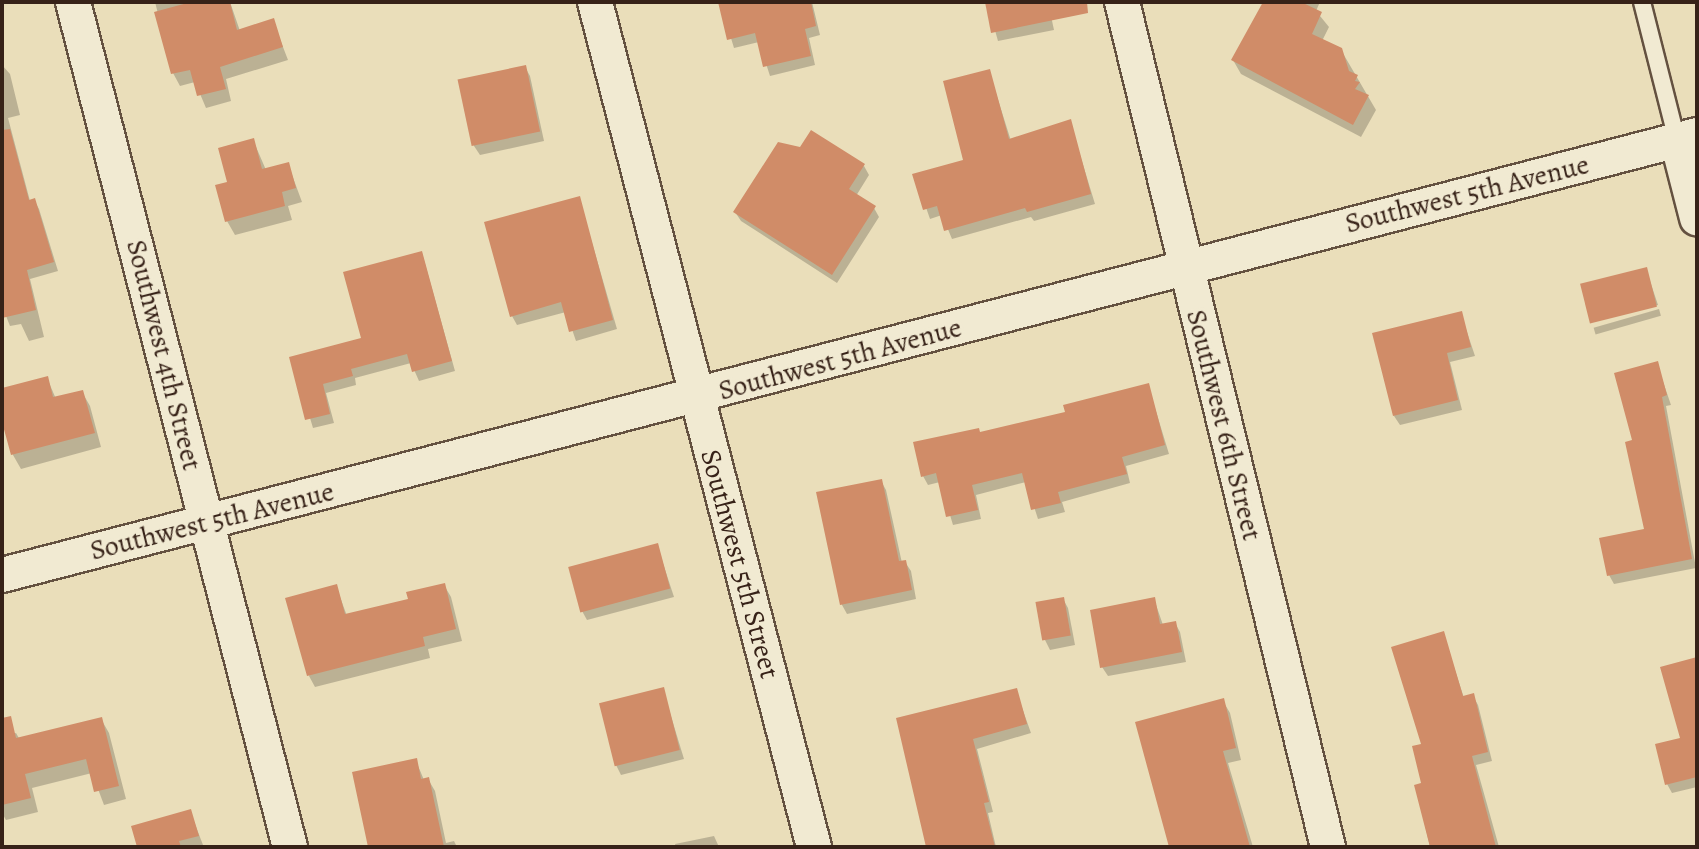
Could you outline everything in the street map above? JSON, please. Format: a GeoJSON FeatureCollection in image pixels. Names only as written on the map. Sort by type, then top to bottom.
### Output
{"type":"FeatureCollection","features":[{"type":"Feature","properties":{"kind":"street","name":"Southwest 4th Street"},"geometry":{"type":"LineString","coordinates":[[73,2],[290,847]]}},
{"type":"Feature","properties":{"kind":"street","name":"Southwest 5th Street"},"geometry":{"type":"LineString","coordinates":[[595,2],[814,847]]}},
{"type":"Feature","properties":{"kind":"street","name":"Southwest 6th Street"},"geometry":{"type":"LineString","coordinates":[[1122,2],[1328,847]]}},
{"type":"Feature","properties":{"kind":"street","name":"Southwest 5th Avenue"},"geometry":{"type":"LineString","coordinates":[[2,575],[1687,137]]}},
{"type":"Feature","properties":{"kind":"street"},"geometry":{"type":"LineString","coordinates":[[1687,137],[1697,218]]}},
{"type":"Feature","properties":{"kind":"lane"},"geometry":{"type":"LineString","coordinates":[[1642,2],[1687,137]]}},
{"type":"Feature","properties":{"kind":"building"},"geometry":{"type":"Polygon","coordinates":[[[191,2],[230,2],[237,30],[274,18],[283,47],[220,67],[226,89],[197,96],[190,70],[171,74],[154,12],[191,2]]]}},
{"type":"Feature","properties":{"kind":"building"},"geometry":{"type":"Polygon","coordinates":[[[718,2],[811,2],[816,26],[805,29],[811,56],[763,67],[755,33],[727,40],[718,2]]]}},
{"type":"Feature","properties":{"kind":"building"},"geometry":{"type":"Polygon","coordinates":[[[985,2],[1087,2],[1088,13],[991,33],[985,2]]]}},
{"type":"Feature","properties":{"kind":"building"},"geometry":{"type":"Polygon","coordinates":[[[1263,2],[1301,2],[1322,12],[1312,34],[1342,48],[1349,71],[1358,75],[1355,81],[1360,82],[1355,89],[1369,95],[1353,125],[1231,60],[1263,2]]]}},
{"type":"Feature","properties":{"kind":"building"},"geometry":{"type":"Polygon","coordinates":[[[526,65],[540,132],[472,146],[458,80],[526,65]]]}},
{"type":"Feature","properties":{"kind":"building"},"geometry":{"type":"Polygon","coordinates":[[[990,69],[1009,139],[1071,119],[1091,194],[1027,212],[1025,208],[944,231],[937,206],[923,210],[912,174],[963,160],[943,81],[990,69]]]}},
{"type":"Feature","properties":{"kind":"building"},"geometry":{"type":"Polygon","coordinates":[[[10,129],[29,200],[35,198],[54,262],[27,270],[36,310],[2,318],[2,130],[10,129]]]}},
{"type":"Feature","properties":{"kind":"building"},"geometry":{"type":"Polygon","coordinates":[[[811,130],[865,164],[849,189],[876,206],[832,275],[733,212],[778,142],[800,147],[811,130]]]}},
{"type":"Feature","properties":{"kind":"building"},"geometry":{"type":"Polygon","coordinates":[[[254,138],[262,169],[289,162],[296,188],[282,192],[285,206],[225,222],[215,185],[227,182],[218,148],[254,138]]]}},
{"type":"Feature","properties":{"kind":"building"},"geometry":{"type":"Polygon","coordinates":[[[580,196],[613,320],[569,332],[561,302],[510,317],[484,222],[580,196]]]}},
{"type":"Feature","properties":{"kind":"building"},"geometry":{"type":"Polygon","coordinates":[[[422,251],[452,361],[412,372],[407,354],[351,369],[353,376],[323,384],[330,414],[305,420],[289,357],[361,338],[343,272],[422,251]]]}},
{"type":"Feature","properties":{"kind":"building"},"geometry":{"type":"Polygon","coordinates":[[[1647,267],[1657,307],[1590,323],[1580,284],[1647,267]]]}},
{"type":"Feature","properties":{"kind":"building"},"geometry":{"type":"Polygon","coordinates":[[[1462,311],[1471,347],[1447,353],[1458,400],[1393,416],[1372,333],[1462,311]]]}},
{"type":"Feature","properties":{"kind":"building"},"geometry":{"type":"Polygon","coordinates":[[[1658,361],[1667,395],[1662,397],[1692,559],[1607,576],[1599,538],[1644,529],[1625,442],[1632,440],[1614,373],[1658,361]]]}},
{"type":"Feature","properties":{"kind":"building"},"geometry":{"type":"Polygon","coordinates":[[[48,376],[53,397],[83,390],[95,433],[11,455],[2,422],[2,388],[48,376]]]}},
{"type":"Feature","properties":{"kind":"building"},"geometry":{"type":"Polygon","coordinates":[[[1149,383],[1165,445],[1122,457],[1127,474],[1058,492],[1061,503],[1031,510],[1022,473],[972,485],[978,510],[946,517],[936,473],[921,477],[913,442],[979,428],[980,432],[1065,412],[1063,405],[1149,383]]]}},
{"type":"Feature","properties":{"kind":"building"},"geometry":{"type":"Polygon","coordinates":[[[882,479],[899,561],[906,560],[912,590],[840,605],[816,492],[882,479]]]}},
{"type":"Feature","properties":{"kind":"building"},"geometry":{"type":"Polygon","coordinates":[[[658,543],[670,588],[580,612],[568,567],[658,543]]]}},
{"type":"Feature","properties":{"kind":"building"},"geometry":{"type":"Polygon","coordinates":[[[445,583],[456,629],[423,637],[425,646],[307,676],[285,598],[337,584],[345,614],[408,599],[406,592],[445,583]]]}},
{"type":"Feature","properties":{"kind":"building"},"geometry":{"type":"Polygon","coordinates":[[[1064,597],[1071,635],[1042,640],[1035,602],[1064,597]]]}},
{"type":"Feature","properties":{"kind":"building"},"geometry":{"type":"Polygon","coordinates":[[[1155,597],[1160,624],[1176,621],[1182,652],[1100,668],[1090,610],[1155,597]]]}},
{"type":"Feature","properties":{"kind":"building"},"geometry":{"type":"Polygon","coordinates":[[[1444,631],[1463,696],[1474,693],[1488,752],[1472,756],[1496,847],[1430,847],[1414,785],[1421,783],[1412,746],[1421,744],[1391,647],[1444,631]]]}},
{"type":"Feature","properties":{"kind":"building"},"geometry":{"type":"Polygon","coordinates":[[[1697,657],[1697,777],[1665,785],[1655,744],[1680,738],[1660,667],[1697,657]]]}},
{"type":"Feature","properties":{"kind":"building"},"geometry":{"type":"Polygon","coordinates":[[[664,687],[680,750],[615,766],[599,703],[664,687]]]}},
{"type":"Feature","properties":{"kind":"building"},"geometry":{"type":"Polygon","coordinates":[[[1017,688],[1027,724],[973,739],[989,802],[984,803],[995,847],[926,847],[896,718],[1017,688]]]}},
{"type":"Feature","properties":{"kind":"building"},"geometry":{"type":"Polygon","coordinates":[[[1224,698],[1236,748],[1223,751],[1250,847],[1169,847],[1135,722],[1224,698]]]}},
{"type":"Feature","properties":{"kind":"building"},"geometry":{"type":"Polygon","coordinates":[[[11,716],[16,738],[102,717],[119,786],[94,792],[86,759],[25,774],[31,798],[2,805],[2,718],[11,716]]]}},
{"type":"Feature","properties":{"kind":"building"},"geometry":{"type":"Polygon","coordinates":[[[417,758],[421,779],[429,777],[444,847],[368,847],[352,772],[417,758]]]}},
{"type":"Feature","properties":{"kind":"building"},"geometry":{"type":"Polygon","coordinates":[[[191,809],[199,836],[179,841],[181,847],[137,847],[131,826],[191,809]]]}}]}
